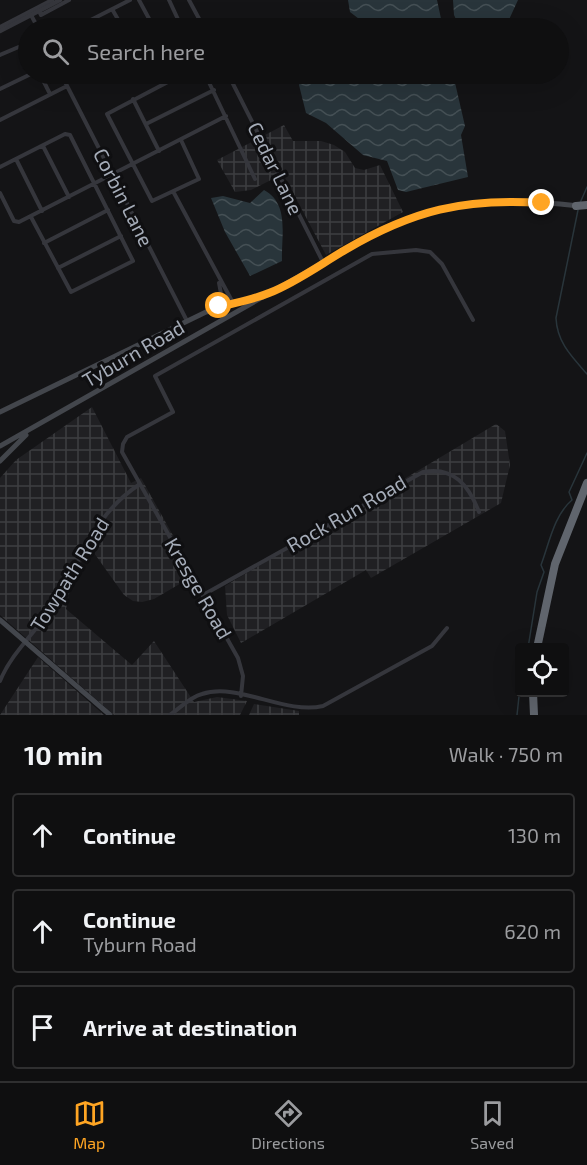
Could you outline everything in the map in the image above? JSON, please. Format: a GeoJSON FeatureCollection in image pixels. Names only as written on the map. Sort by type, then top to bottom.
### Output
{"type":"FeatureCollection","features":[{"type":"Feature","properties":{"kind":"highway"},"geometry":{"type":"LineString","coordinates":[[576,206],[587,206]]}},
{"type":"Feature","properties":{"kind":"highway"},"geometry":{"type":"LineString","coordinates":[[540,643],[551,575],[587,483]]}},
{"type":"Feature","properties":{"kind":"highway"},"geometry":{"type":"LineString","coordinates":[[540,643],[555,576],[587,493]]}},
{"type":"Feature","properties":{"kind":"highway"},"geometry":{"type":"LineString","coordinates":[[536,697],[537,715]]}},
{"type":"Feature","properties":{"kind":"main road","name":"Tyburn Road"},"geometry":{"type":"LineString","coordinates":[[0,446],[386,227],[442,208],[465,203],[507,201],[576,206]]}},
{"type":"Feature","properties":{"kind":"main road"},"geometry":{"type":"LineString","coordinates":[[0,412],[216,308],[270,293]]}},
{"type":"Feature","properties":{"kind":"main road"},"geometry":{"type":"LineString","coordinates":[[0,461],[37,426]]}},
{"type":"Feature","properties":{"kind":"main road"},"geometry":{"type":"LineString","coordinates":[[0,620],[110,715]]}},
{"type":"Feature","properties":{"kind":"street"},"geometry":{"type":"LineString","coordinates":[[20,18],[52,0]]}},
{"type":"Feature","properties":{"kind":"street"},"geometry":{"type":"LineString","coordinates":[[24,18],[60,0]]}},
{"type":"Feature","properties":{"kind":"street"},"geometry":{"type":"LineString","coordinates":[[39,11],[41,15],[69,0]]}},
{"type":"Feature","properties":{"kind":"street"},"geometry":{"type":"LineString","coordinates":[[117,0],[119,5]]}},
{"type":"Feature","properties":{"kind":"street"},"geometry":{"type":"LineString","coordinates":[[95,18],[130,0]]}},
{"type":"Feature","properties":{"kind":"street"},"geometry":{"type":"LineString","coordinates":[[139,0],[149,18]]}},
{"type":"Feature","properties":{"kind":"street"},"geometry":{"type":"LineString","coordinates":[[170,0],[178,18]]}},
{"type":"Feature","properties":{"kind":"street"},"geometry":{"type":"LineString","coordinates":[[189,0],[199,18]]}},
{"type":"Feature","properties":{"kind":"street"},"geometry":{"type":"LineString","coordinates":[[112,9],[117,18]]}},
{"type":"Feature","properties":{"kind":"street"},"geometry":{"type":"LineString","coordinates":[[0,29],[18,19]]}},
{"type":"Feature","properties":{"kind":"street"},"geometry":{"type":"LineString","coordinates":[[0,29],[18,21]]}},
{"type":"Feature","properties":{"kind":"street"},"geometry":{"type":"LineString","coordinates":[[0,55],[18,47]]}},
{"type":"Feature","properties":{"kind":"street"},"geometry":{"type":"LineString","coordinates":[[0,89],[18,80]]}},
{"type":"Feature","properties":{"kind":"street"},"geometry":{"type":"LineString","coordinates":[[45,84],[50,94]]}},
{"type":"Feature","properties":{"kind":"street"},"geometry":{"type":"LineString","coordinates":[[163,84],[108,113],[152,201],[174,193],[199,179],[181,140]]}},
{"type":"Feature","properties":{"kind":"street"},"geometry":{"type":"LineString","coordinates":[[211,84],[255,179]]}},
{"type":"Feature","properties":{"kind":"street","name":"Cedar Lane"},"geometry":{"type":"LineString","coordinates":[[233,84],[323,262]]}},
{"type":"Feature","properties":{"kind":"street"},"geometry":{"type":"LineString","coordinates":[[0,120],[67,86]]}},
{"type":"Feature","properties":{"kind":"street","name":"Corbin Lane"},"geometry":{"type":"LineString","coordinates":[[67,86],[187,321]]}},
{"type":"Feature","properties":{"kind":"street"},"geometry":{"type":"LineString","coordinates":[[146,124],[214,90]]}},
{"type":"Feature","properties":{"kind":"street"},"geometry":{"type":"LineString","coordinates":[[133,99],[159,151]]}},
{"type":"Feature","properties":{"kind":"street"},"geometry":{"type":"LineString","coordinates":[[0,192],[2,200],[16,222],[31,217],[226,116]]}},
{"type":"Feature","properties":{"kind":"street"},"geometry":{"type":"LineString","coordinates":[[0,167],[65,134],[70,135],[133,261],[72,293],[31,217]]}},
{"type":"Feature","properties":{"kind":"street"},"geometry":{"type":"LineString","coordinates":[[42,146],[69,197]]}},
{"type":"Feature","properties":{"kind":"street"},"geometry":{"type":"LineString","coordinates":[[16,159],[42,211]]}},
{"type":"Feature","properties":{"kind":"street"},"geometry":{"type":"LineString","coordinates":[[174,193],[218,279],[232,301],[236,302]]}},
{"type":"Feature","properties":{"kind":"street"},"geometry":{"type":"LineString","coordinates":[[44,243],[108,210]]}},
{"type":"Feature","properties":{"kind":"street"},"geometry":{"type":"LineString","coordinates":[[57,268],[122,236]]}},
{"type":"Feature","properties":{"kind":"street","name":"Kresge Road"},"geometry":{"type":"LineString","coordinates":[[241,696],[241,664],[122,452],[127,437],[173,412],[155,376],[361,258],[375,253],[403,250],[430,252],[442,264],[473,320]]}},
{"type":"Feature","properties":{"kind":"street"},"geometry":{"type":"LineString","coordinates":[[216,308],[222,299],[218,279]]}},
{"type":"Feature","properties":{"kind":"street","name":"Rock Run Road"},"geometry":{"type":"LineString","coordinates":[[203,595],[423,471],[440,471],[460,479],[471,494],[479,512]]}},
{"type":"Feature","properties":{"kind":"street","name":"Towpath Road"},"geometry":{"type":"LineString","coordinates":[[0,681],[9,663],[54,604],[94,530],[118,501],[140,484]]}},
{"type":"Feature","properties":{"kind":"street"},"geometry":{"type":"LineString","coordinates":[[170,715],[202,694],[216,692],[305,708],[323,706],[432,646],[447,628]]}},
{"type":"Feature","properties":{"kind":"shaded area"},"geometry":{"type":"Polygon","coordinates":[[[284,125],[293,141],[321,141],[334,145],[345,152],[355,168],[364,170],[380,165],[403,212],[326,255],[283,174],[251,190],[235,192],[217,160],[284,125]]]}},
{"type":"Feature","properties":{"kind":"shaded area"},"geometry":{"type":"Polygon","coordinates":[[[92,407],[131,483],[141,478],[195,575],[154,599],[142,602],[133,601],[124,595],[89,546],[71,584],[66,609],[132,665],[154,641],[194,702],[217,697],[247,701],[240,715],[114,715],[0,615],[0,478],[16,460],[92,407]]]}},
{"type":"Feature","properties":{"kind":"shaded area"},"geometry":{"type":"Polygon","coordinates":[[[496,424],[505,431],[510,465],[501,503],[371,578],[366,570],[241,643],[227,615],[225,586],[496,424]]]}},
{"type":"Feature","properties":{"kind":"shaded area"},"geometry":{"type":"Polygon","coordinates":[[[38,657],[104,715],[0,715],[38,657]]]}},
{"type":"Feature","properties":{"kind":"shaded area"},"geometry":{"type":"Polygon","coordinates":[[[254,704],[299,711],[299,715],[249,715],[254,704]]]}},
{"type":"Feature","properties":{"kind":"water"},"geometry":{"type":"Polygon","coordinates":[[[348,0],[437,0],[441,18],[358,18],[350,12],[348,0]]]}},
{"type":"Feature","properties":{"kind":"water"},"geometry":{"type":"Polygon","coordinates":[[[453,0],[518,0],[510,18],[455,18],[453,0]]]}},
{"type":"Feature","properties":{"kind":"water"},"geometry":{"type":"Polygon","coordinates":[[[455,84],[465,126],[461,135],[468,177],[406,192],[398,190],[387,161],[363,155],[326,123],[306,113],[299,85],[455,84]]]}},
{"type":"Feature","properties":{"kind":"water"},"geometry":{"type":"Polygon","coordinates":[[[264,190],[278,203],[281,212],[282,261],[250,276],[225,232],[211,198],[223,196],[250,203],[264,190]]]}},
{"type":"Feature","properties":{"kind":"waterway"},"geometry":{"type":"LineString","coordinates":[[580,203],[587,187]]}},
{"type":"Feature","properties":{"kind":"waterway"},"geometry":{"type":"LineString","coordinates":[[578,210],[556,318],[562,342],[587,374]]}},
{"type":"Feature","properties":{"kind":"waterway"},"geometry":{"type":"LineString","coordinates":[[529,643],[537,592],[544,572],[541,565],[556,522],[572,500],[569,492],[587,453]]}},
{"type":"Feature","properties":{"kind":"waterway"},"geometry":{"type":"LineString","coordinates":[[517,715],[519,697]]}},
{"type":"Feature","properties":{"kind":"route"},"geometry":{"type":"LineString","coordinates":[[219,306],[216,308],[270,293],[359,241],[386,227],[426,212],[465,203],[488,201],[542,203]]}}]}
